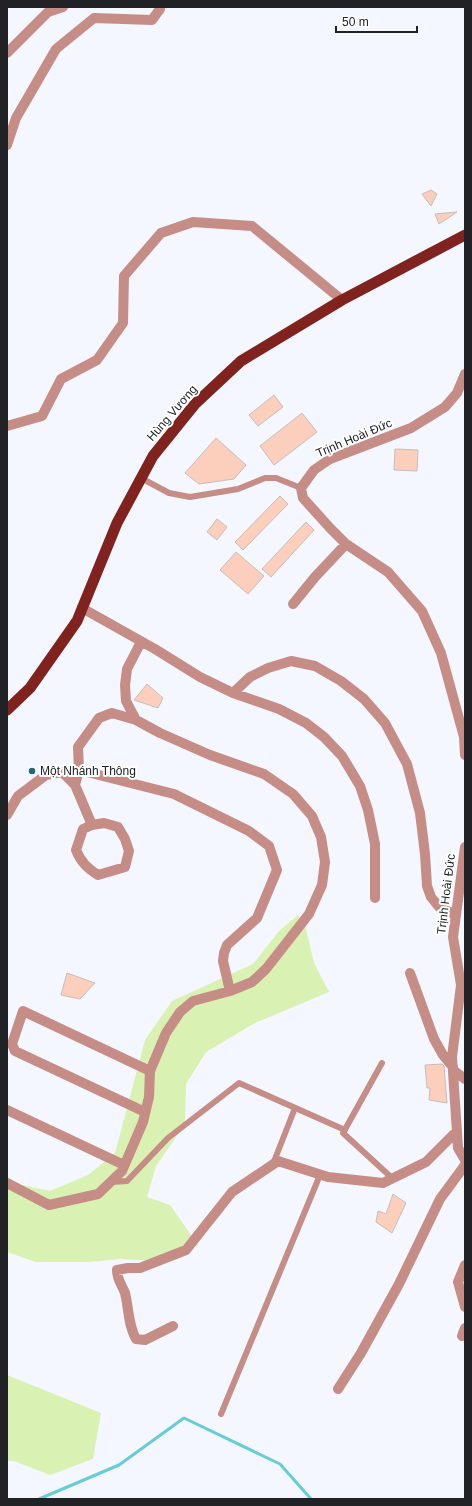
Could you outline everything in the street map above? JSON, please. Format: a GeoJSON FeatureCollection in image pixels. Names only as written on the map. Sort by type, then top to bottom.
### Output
{"type":"FeatureCollection","features":[{"type":"Feature","properties":{"kind":"highway","name":"Hùng Vương"},"geometry":{"type":"LineString","coordinates":[[7,710],[30,688],[77,621],[117,523],[141,478],[153,456],[194,404],[240,361],[342,300],[465,236]]}},
{"type":"Feature","properties":{"kind":"street"},"geometry":{"type":"LineString","coordinates":[[7,53],[48,12],[63,7]]}},
{"type":"Feature","properties":{"kind":"street"},"geometry":{"type":"LineString","coordinates":[[7,144],[16,118],[56,49],[94,18],[152,20],[160,9],[159,7]]}},
{"type":"Feature","properties":{"kind":"street"},"geometry":{"type":"LineString","coordinates":[[7,426],[42,416],[61,379],[97,360],[124,323],[124,276],[161,233],[193,222],[252,226],[342,300]]}},
{"type":"Feature","properties":{"kind":"street","name":"Trịnh Hoài Đức"},"geometry":{"type":"LineString","coordinates":[[301,488],[314,470],[330,459],[411,428],[445,407],[457,393],[465,374]]}},
{"type":"Feature","properties":{"kind":"street"},"geometry":{"type":"LineString","coordinates":[[301,488],[303,498],[346,544],[388,572],[422,611],[441,653],[464,737],[465,755]]}},
{"type":"Feature","properties":{"kind":"street"},"geometry":{"type":"LineString","coordinates":[[293,604],[315,577],[346,544]]}},
{"type":"Feature","properties":{"kind":"street"},"geometry":{"type":"LineString","coordinates":[[82,608],[200,678],[233,693],[279,709],[306,723],[324,737],[342,756],[360,786],[368,810],[375,844],[375,898]]}},
{"type":"Feature","properties":{"kind":"street"},"geometry":{"type":"LineString","coordinates":[[136,720],[126,701],[125,685],[127,669],[141,642]]}},
{"type":"Feature","properties":{"kind":"street"},"geometry":{"type":"LineString","coordinates":[[233,693],[250,677],[268,668],[291,660],[315,666],[341,681],[364,699],[385,723],[407,764],[420,813],[427,886],[431,897],[439,907],[456,915]]}},
{"type":"Feature","properties":{"kind":"street"},"geometry":{"type":"LineString","coordinates":[[7,1183],[49,1205],[98,1194],[122,1171],[143,1122],[148,1096],[150,1071],[166,1033],[180,1012],[193,1001],[230,991],[252,982],[266,969],[309,914],[322,885],[325,862],[321,837],[312,816],[293,794],[264,774],[210,755],[160,733],[136,720],[112,713],[99,718],[78,747],[79,770],[75,785]]}},
{"type":"Feature","properties":{"kind":"street"},"geometry":{"type":"LineString","coordinates":[[79,770],[174,794],[249,831],[269,846],[277,870],[257,918],[227,945],[224,953],[223,962],[230,991]]}},
{"type":"Feature","properties":{"kind":"street"},"geometry":{"type":"LineString","coordinates":[[7,815],[18,796],[46,775],[62,772],[75,785],[92,824]]}},
{"type":"Feature","properties":{"kind":"street"},"geometry":{"type":"LineString","coordinates":[[104,823],[118,827],[125,839],[129,851],[125,867],[98,875],[87,868],[80,859],[76,850],[83,829],[92,824],[104,823]]}},
{"type":"Feature","properties":{"kind":"street","name":"Trịnh Hoài Đức"},"geometry":{"type":"LineString","coordinates":[[465,847],[453,937],[463,988],[452,1057],[458,1148],[465,1160]]}},
{"type":"Feature","properties":{"kind":"street"},"geometry":{"type":"LineString","coordinates":[[410,973],[434,1039],[442,1056],[465,1080]]}},
{"type":"Feature","properties":{"kind":"street"},"geometry":{"type":"LineString","coordinates":[[145,1112],[15,1051],[12,1044],[23,1011],[150,1071]]}},
{"type":"Feature","properties":{"kind":"street"},"geometry":{"type":"LineString","coordinates":[[7,1110],[124,1165]]}},
{"type":"Feature","properties":{"kind":"street"},"geometry":{"type":"LineString","coordinates":[[173,1326],[145,1340],[136,1339],[132,1332],[125,1292],[117,1277],[117,1270],[140,1268],[159,1262],[186,1250],[232,1192],[278,1161],[328,1177],[383,1183],[426,1162],[457,1131]]}},
{"type":"Feature","properties":{"kind":"street"},"geometry":{"type":"LineString","coordinates":[[338,1389],[361,1353],[399,1284],[440,1199],[465,1165]]}},
{"type":"Feature","properties":{"kind":"street"},"geometry":{"type":"LineString","coordinates":[[465,1265],[458,1282],[465,1308]]}},
{"type":"Feature","properties":{"kind":"lane"},"geometry":{"type":"LineString","coordinates":[[141,478],[169,493],[190,497],[238,489],[265,478],[276,478],[301,488]]}},
{"type":"Feature","properties":{"kind":"lane"},"geometry":{"type":"LineString","coordinates":[[382,1063],[343,1133],[392,1178]]}},
{"type":"Feature","properties":{"kind":"lane"},"geometry":{"type":"LineString","coordinates":[[110,1182],[127,1181],[168,1138],[239,1083],[345,1130]]}},
{"type":"Feature","properties":{"kind":"lane"},"geometry":{"type":"LineString","coordinates":[[273,1164],[295,1108]]}},
{"type":"Feature","properties":{"kind":"lane"},"geometry":{"type":"LineString","coordinates":[[221,1414],[320,1174]]}},
{"type":"Feature","properties":{"kind":"green space"},"geometry":{"type":"Polygon","coordinates":[[[298,915],[306,929],[314,963],[329,992],[255,1023],[206,1052],[186,1084],[185,1124],[156,1166],[147,1197],[170,1205],[198,1245],[155,1261],[120,1259],[88,1262],[36,1262],[7,1252],[7,1176],[17,1184],[50,1191],[88,1175],[115,1153],[145,1040],[172,1001],[253,964],[279,931],[298,915]]]}},
{"type":"Feature","properties":{"kind":"green space"},"geometry":{"type":"Polygon","coordinates":[[[7,1375],[101,1413],[93,1459],[50,1475],[14,1461],[7,1461],[7,1375]]]}},
{"type":"Feature","properties":{"kind":"building"},"geometry":{"type":"Polygon","coordinates":[[[431,190],[437,194],[431,206],[422,194],[431,190]]]}},
{"type":"Feature","properties":{"kind":"building"},"geometry":{"type":"Polygon","coordinates":[[[457,212],[439,224],[435,214],[457,212]]]}},
{"type":"Feature","properties":{"kind":"building"},"geometry":{"type":"Polygon","coordinates":[[[274,395],[283,407],[258,426],[249,415],[274,395]]]}},
{"type":"Feature","properties":{"kind":"building"},"geometry":{"type":"Polygon","coordinates":[[[302,413],[317,432],[274,465],[260,446],[302,413]]]}},
{"type":"Feature","properties":{"kind":"building"},"geometry":{"type":"Polygon","coordinates":[[[216,438],[246,465],[234,479],[199,484],[185,473],[216,438]]]}},
{"type":"Feature","properties":{"kind":"building"},"geometry":{"type":"Polygon","coordinates":[[[395,449],[418,450],[417,471],[394,470],[395,449]]]}},
{"type":"Feature","properties":{"kind":"building"},"geometry":{"type":"Polygon","coordinates":[[[280,496],[288,504],[243,550],[235,542],[280,496]]]}},
{"type":"Feature","properties":{"kind":"building"},"geometry":{"type":"Polygon","coordinates":[[[217,519],[227,527],[217,540],[207,532],[217,519]]]}},
{"type":"Feature","properties":{"kind":"building"},"geometry":{"type":"Polygon","coordinates":[[[306,522],[314,530],[271,577],[262,569],[306,522]]]}},
{"type":"Feature","properties":{"kind":"building"},"geometry":{"type":"Polygon","coordinates":[[[236,552],[264,576],[248,594],[220,570],[236,552]]]}},
{"type":"Feature","properties":{"kind":"building"},"geometry":{"type":"Polygon","coordinates":[[[147,684],[163,698],[158,708],[134,700],[147,684]]]}},
{"type":"Feature","properties":{"kind":"building"},"geometry":{"type":"Polygon","coordinates":[[[67,973],[95,983],[80,999],[61,995],[67,973]]]}},
{"type":"Feature","properties":{"kind":"building"},"geometry":{"type":"Polygon","coordinates":[[[442,1064],[444,1066],[447,1103],[429,1100],[430,1088],[427,1088],[425,1065],[442,1064]]]}},
{"type":"Feature","properties":{"kind":"building"},"geometry":{"type":"Polygon","coordinates":[[[393,1194],[406,1203],[392,1233],[376,1222],[378,1211],[386,1214],[393,1194]]]}},
{"type":"Feature","properties":{"kind":"waterway"},"geometry":{"type":"LineString","coordinates":[[39,1499],[119,1465],[184,1418],[280,1464],[311,1499]]}},
{"type":"Feature","properties":{"kind":"place","name":"Một Nhánh Thông"},"geometry":{"type":"Point","coordinates":[32,771]}}]}
